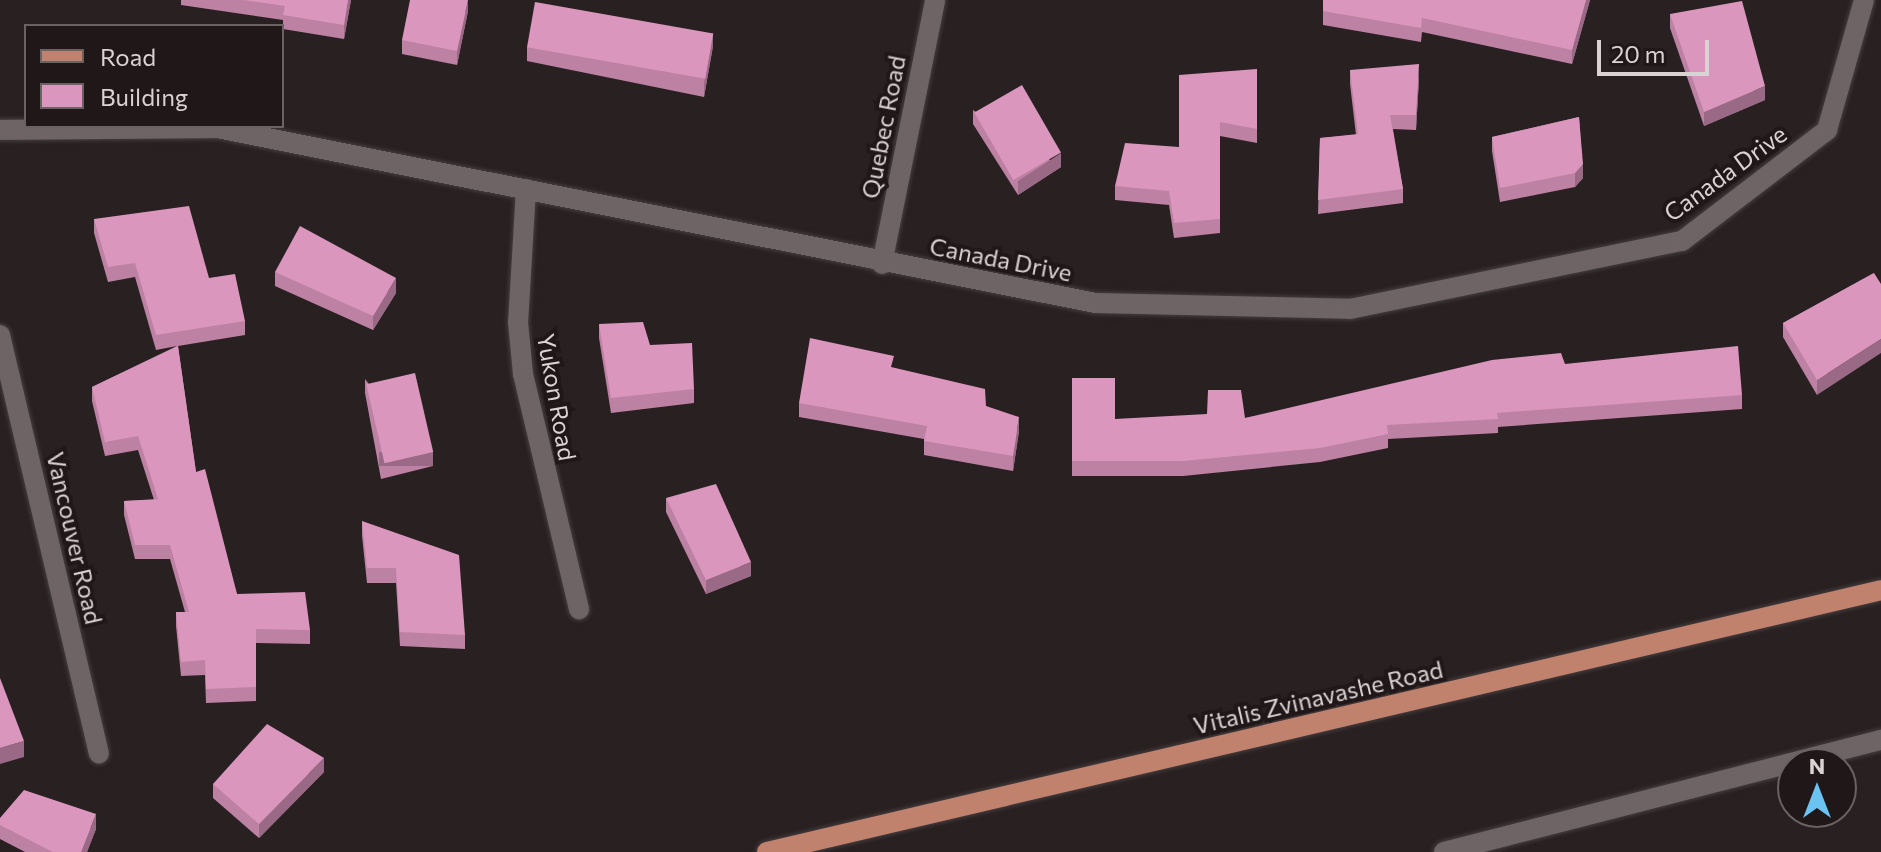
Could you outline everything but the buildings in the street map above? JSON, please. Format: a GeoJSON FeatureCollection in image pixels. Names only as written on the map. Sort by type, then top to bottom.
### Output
{"type":"FeatureCollection","features":[{"type":"Feature","properties":{"kind":"main road","name":"Vitalis Zvinavashe Road"},"geometry":{"type":"LineString","coordinates":[[767,852],[1881,590]]}},
{"type":"Feature","properties":{"kind":"street","name":"Quebec Road"},"geometry":{"type":"LineString","coordinates":[[882,264],[935,0]]}},
{"type":"Feature","properties":{"kind":"street","name":"Canada Drive"},"geometry":{"type":"LineString","coordinates":[[0,130],[217,128],[882,264],[1095,303],[1350,309],[1682,241],[1827,130],[1864,0]]}},
{"type":"Feature","properties":{"kind":"street","name":"Yukon Road"},"geometry":{"type":"LineString","coordinates":[[526,189],[518,322],[523,374],[579,609]]}},
{"type":"Feature","properties":{"kind":"street","name":"Vancouver Road"},"geometry":{"type":"LineString","coordinates":[[0,335],[99,753]]}},
{"type":"Feature","properties":{"kind":"street"},"geometry":{"type":"LineString","coordinates":[[1444,852],[1881,740]]}}]}
